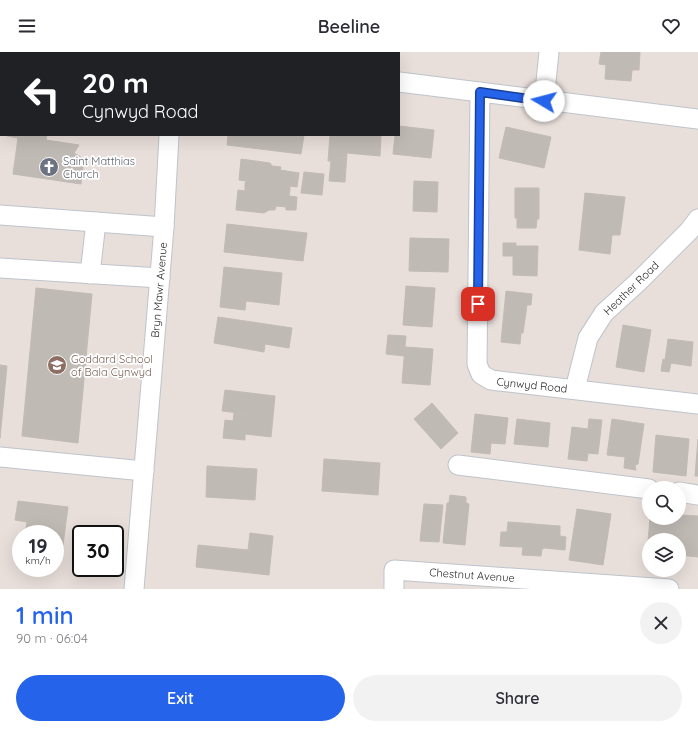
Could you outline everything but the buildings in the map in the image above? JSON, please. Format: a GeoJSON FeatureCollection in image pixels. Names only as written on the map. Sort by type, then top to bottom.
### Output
{"type":"FeatureCollection","features":[{"type":"Feature","properties":{"kind":"street"},"geometry":{"type":"LineString","coordinates":[[544,101],[548,52]]}},
{"type":"Feature","properties":{"kind":"street"},"geometry":{"type":"LineString","coordinates":[[400,82],[698,119]]}},
{"type":"Feature","properties":{"kind":"street","name":"Cynwyd Road"},"geometry":{"type":"LineString","coordinates":[[480,92],[477,364],[481,374],[491,380],[698,404]]}},
{"type":"Feature","properties":{"kind":"street","name":"Bryn Mawr Avenue"},"geometry":{"type":"LineString","coordinates":[[134,589],[164,227],[169,136]]}},
{"type":"Feature","properties":{"kind":"street"},"geometry":{"type":"LineString","coordinates":[[0,215],[164,227]]}},
{"type":"Feature","properties":{"kind":"street","name":"Heather Road"},"geometry":{"type":"LineString","coordinates":[[575,389],[588,338],[604,313],[638,282],[689,231],[698,219]]}},
{"type":"Feature","properties":{"kind":"street"},"geometry":{"type":"LineString","coordinates":[[90,274],[96,222]]}},
{"type":"Feature","properties":{"kind":"street"},"geometry":{"type":"LineString","coordinates":[[0,268],[160,278]]}},
{"type":"Feature","properties":{"kind":"street"},"geometry":{"type":"LineString","coordinates":[[0,457],[144,471]]}},
{"type":"Feature","properties":{"kind":"street"},"geometry":{"type":"LineString","coordinates":[[458,465],[642,488]]}},
{"type":"Feature","properties":{"kind":"street"},"geometry":{"type":"LineString","coordinates":[[686,493],[698,495]]}},
{"type":"Feature","properties":{"kind":"street","name":"Chestnut Avenue"},"geometry":{"type":"LineString","coordinates":[[394,589],[394,570],[669,589]]}},
{"type":"Feature","properties":{"kind":"place","name":"Saint Matthias Church"},"geometry":{"type":"Point","coordinates":[49,167]}},
{"type":"Feature","properties":{"kind":"place","name":"Goddard School of Bala Cynwyd"},"geometry":{"type":"Point","coordinates":[57,365]}},
{"type":"Feature","properties":{"kind":"route"},"geometry":{"type":"LineString","coordinates":[[478,304],[480,92],[544,101]]}}]}
